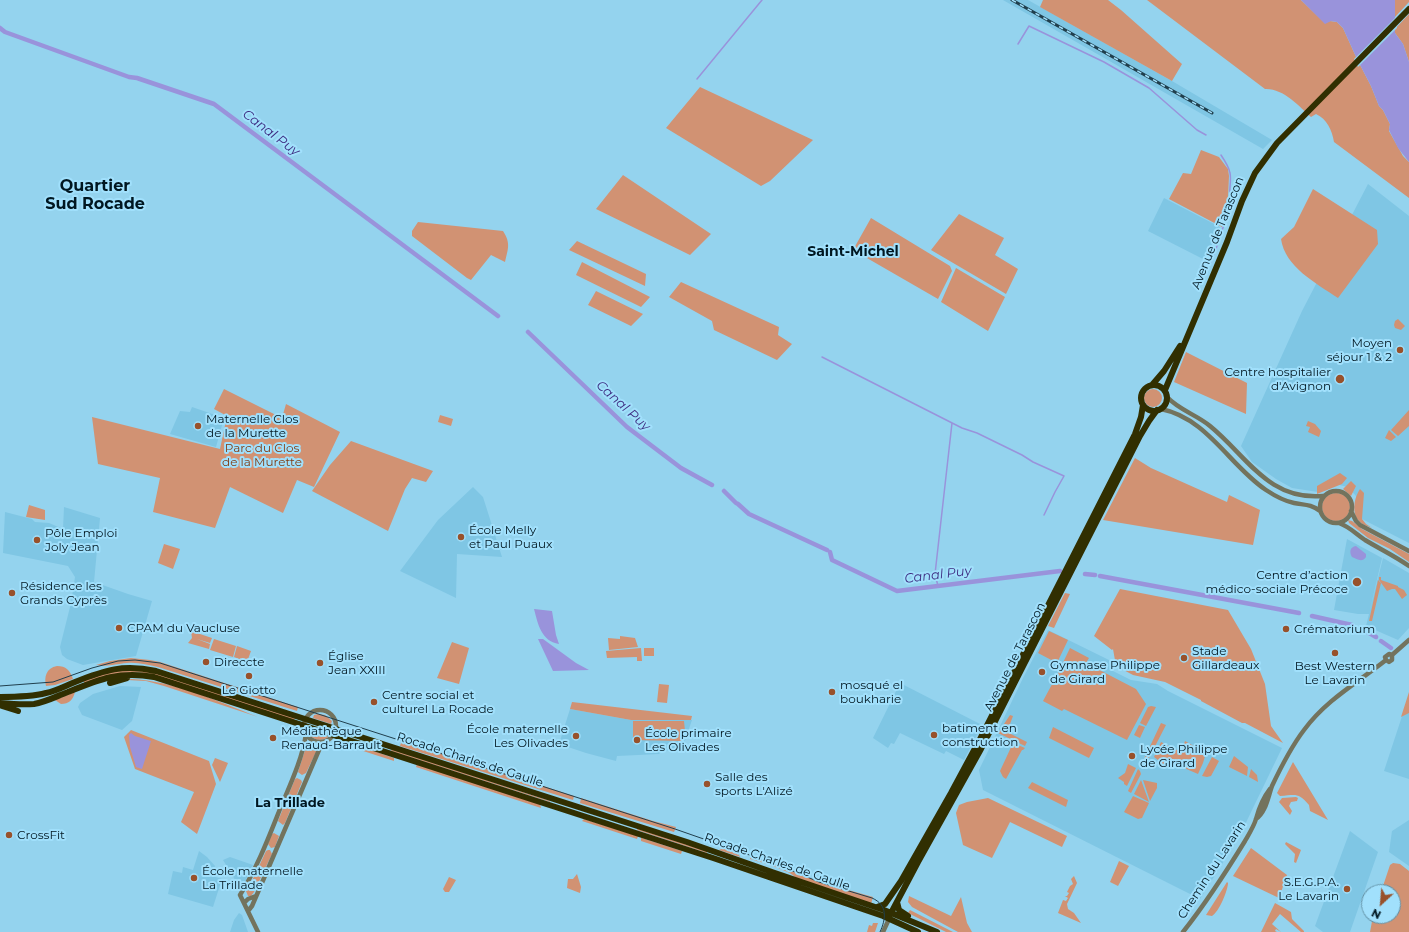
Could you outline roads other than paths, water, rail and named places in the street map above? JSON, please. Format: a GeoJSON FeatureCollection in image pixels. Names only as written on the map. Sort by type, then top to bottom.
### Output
{"type":"FeatureCollection","features":[{"type":"Feature","properties":{"kind":"main road","name":"Avenue de Tarascon"},"geometry":{"type":"LineString","coordinates":[[1165,390],[1255,173],[1277,143],[1409,9]]}},
{"type":"Feature","properties":{"kind":"main road","name":"Avenue de Tarascon"},"geometry":{"type":"LineString","coordinates":[[1152,385],[1164,371],[1187,336]]}},
{"type":"Feature","properties":{"kind":"main road"},"geometry":{"type":"LineString","coordinates":[[1152,385],[1161,387],[1165,390],[1167,397],[1165,404],[1159,410],[1149,410],[1143,405],[1141,394],[1145,388],[1152,385]]}},
{"type":"Feature","properties":{"kind":"main road","name":"Avenue de Tarascon"},"geometry":{"type":"LineString","coordinates":[[877,907],[885,904],[901,881],[948,800],[1135,434],[1141,418],[1143,405]]}},
{"type":"Feature","properties":{"kind":"main road","name":"Avenue de Tarascon"},"geometry":{"type":"LineString","coordinates":[[890,916],[981,749],[1140,436],[1159,410]]}},
{"type":"Feature","properties":{"kind":"main road","name":"Rocade Charles de Gaulle"},"geometry":{"type":"LineString","coordinates":[[0,697],[28,697],[47,693],[104,670],[128,667],[141,668],[188,681],[336,728],[687,842],[877,907],[890,916]]}},
{"type":"Feature","properties":{"kind":"main road","name":"Rocade Charles de Gaulle"},"geometry":{"type":"LineString","coordinates":[[0,704],[32,704],[50,699],[92,682],[114,676],[136,674],[147,676],[167,681],[714,858],[871,913],[887,914],[937,932]]}},
{"type":"Feature","properties":{"kind":"main road"},"geometry":{"type":"LineString","coordinates":[[110,682],[133,677],[147,676]]}},
{"type":"Feature","properties":{"kind":"main road"},"geometry":{"type":"LineString","coordinates":[[0,704],[18,711]]}},
{"type":"Feature","properties":{"kind":"main road","name":"Avenue de Tarascon"},"geometry":{"type":"LineString","coordinates":[[890,916],[892,900],[901,881]]}},
{"type":"Feature","properties":{"kind":"main road","name":"Rocade Charles de Gaulle"},"geometry":{"type":"LineString","coordinates":[[897,902],[898,908],[901,912],[927,928]]}},
{"type":"Feature","properties":{"kind":"main road"},"geometry":{"type":"LineString","coordinates":[[890,916],[897,922],[918,932]]}},
{"type":"Feature","properties":{"kind":"street"},"geometry":{"type":"LineString","coordinates":[[1167,397],[1175,404],[1196,415],[1211,426],[1250,465],[1272,484],[1292,494],[1308,497],[1323,496],[1332,491],[1340,491],[1344,493],[1352,503],[1351,511],[1347,519],[1339,523]]}},
{"type":"Feature","properties":{"kind":"street"},"geometry":{"type":"LineString","coordinates":[[1159,410],[1179,415],[1204,432],[1212,438],[1247,476],[1266,490],[1288,502],[1312,506],[1320,511]]}},
{"type":"Feature","properties":{"kind":"street"},"geometry":{"type":"LineString","coordinates":[[1323,496],[1320,503],[1320,511],[1322,516],[1328,521],[1339,523],[1351,528],[1365,540],[1409,566]]}},
{"type":"Feature","properties":{"kind":"street"},"geometry":{"type":"LineString","coordinates":[[1351,511],[1356,521],[1360,525],[1409,551]]}},
{"type":"Feature","properties":{"kind":"street","name":"Chemin du Lavarin"},"geometry":{"type":"LineString","coordinates":[[1183,932],[1214,890],[1246,840],[1263,800],[1272,788],[1291,749],[1312,719],[1331,700],[1386,660],[1385,657],[1387,654],[1392,655],[1409,640]]}},
{"type":"Feature","properties":{"kind":"street"},"geometry":{"type":"LineString","coordinates":[[258,932],[240,895],[256,867],[302,755],[306,734],[304,725],[306,719],[314,711],[324,711],[333,716],[336,722],[336,728],[334,735],[328,741],[322,743],[311,740],[306,734]]}},
{"type":"Feature","properties":{"kind":"street"},"geometry":{"type":"LineString","coordinates":[[248,911],[251,908],[322,743]]}},
{"type":"Feature","properties":{"kind":"street"},"geometry":{"type":"LineString","coordinates":[[244,903],[248,899],[256,896]]}},
{"type":"Feature","properties":{"kind":"street","name":"Avenue de Tarascon"},"geometry":{"type":"LineString","coordinates":[[883,932],[890,916]]}},
{"type":"Feature","properties":{"kind":"waterway"},"geometry":{"type":"LineString","coordinates":[[697,79],[762,0]]}},
{"type":"Feature","properties":{"kind":"waterway"},"geometry":{"type":"LineString","coordinates":[[1018,44],[1029,26],[1104,62],[1149,88],[1197,130],[1206,135]]}},
{"type":"Feature","properties":{"kind":"waterway","name":"Canal Puy"},"geometry":{"type":"LineString","coordinates":[[0,28],[5,32],[129,77],[137,78],[214,104],[498,316]]}},
{"type":"Feature","properties":{"kind":"waterway"},"geometry":{"type":"LineString","coordinates":[[1221,155],[1227,164],[1229,171],[1230,196],[1232,203],[1221,233]]}},
{"type":"Feature","properties":{"kind":"waterway"},"geometry":{"type":"LineString","coordinates":[[1211,262],[1217,246]]}},
{"type":"Feature","properties":{"kind":"waterway","name":"Canal Puy"},"geometry":{"type":"LineString","coordinates":[[528,332],[627,427],[681,468],[712,485]]}},
{"type":"Feature","properties":{"kind":"waterway"},"geometry":{"type":"LineString","coordinates":[[822,357],[962,428],[977,433],[1064,476],[1044,515]]}},
{"type":"Feature","properties":{"kind":"waterway"},"geometry":{"type":"LineString","coordinates":[[938,586],[935,574],[952,423]]}},
{"type":"Feature","properties":{"kind":"waterway","name":"Canal Puy"},"geometry":{"type":"LineString","coordinates":[[724,491],[736,503]]}},
{"type":"Feature","properties":{"kind":"waterway","name":"Canal Puy"},"geometry":{"type":"LineString","coordinates":[[738,504],[749,514],[827,550]]}},
{"type":"Feature","properties":{"kind":"waterway","name":"Canal Puy"},"geometry":{"type":"LineString","coordinates":[[830,552],[832,560],[897,591],[1060,571]]}},
{"type":"Feature","properties":{"kind":"waterway","name":"Canal Puy"},"geometry":{"type":"LineString","coordinates":[[1085,574],[1095,575]]}},
{"type":"Feature","properties":{"kind":"waterway","name":"Canal Puy"},"geometry":{"type":"LineString","coordinates":[[1100,576],[1299,613]]}},
{"type":"Feature","properties":{"kind":"waterway","name":"Canal Puy"},"geometry":{"type":"LineString","coordinates":[[1312,616],[1352,625]]}},
{"type":"Feature","properties":{"kind":"waterway","name":"Canal Puy"},"geometry":{"type":"LineString","coordinates":[[1364,630],[1376,637]]}},
{"type":"Feature","properties":{"kind":"waterway","name":"Canal Puy"},"geometry":{"type":"LineString","coordinates":[[1381,641],[1391,648]]}},
{"type":"Feature","properties":{"kind":"tram line"},"geometry":{"type":"LineString","coordinates":[[0,686],[53,682],[92,668],[118,661],[135,660],[160,663],[675,829],[781,866],[819,882],[872,898],[881,904],[883,908],[884,922],[880,932]]}},
{"type":"Feature","properties":{"kind":"railway"},"geometry":{"type":"LineString","coordinates":[[1012,0],[1212,113]]}},
{"type":"Feature","properties":{"kind":"place","name":"Moyen séjour 1 & 2"},"geometry":{"type":"Point","coordinates":[1400,350]}},
{"type":"Feature","properties":{"kind":"place","name":"Centre hospitalier d'Avignon"},"geometry":{"type":"Point","coordinates":[1340,379]}},
{"type":"Feature","properties":{"kind":"place","name":"Maternelle Clos de la Murette"},"geometry":{"type":"Point","coordinates":[198,426]}},
{"type":"Feature","properties":{"kind":"place","name":"École Melly et Paul Puaux"},"geometry":{"type":"Point","coordinates":[461,537]}},
{"type":"Feature","properties":{"kind":"place","name":"Pôle Emploi Joly Jean"},"geometry":{"type":"Point","coordinates":[37,540]}},
{"type":"Feature","properties":{"kind":"place","name":"Centre d’action médico-sociale Précoce"},"geometry":{"type":"Point","coordinates":[1357,582]}},
{"type":"Feature","properties":{"kind":"place","name":"Résidence les Grands Cyprès"},"geometry":{"type":"Point","coordinates":[12,593]}},
{"type":"Feature","properties":{"kind":"place","name":"CPAM du Vaucluse"},"geometry":{"type":"Point","coordinates":[119,628]}},
{"type":"Feature","properties":{"kind":"place","name":"Crématorium"},"geometry":{"type":"Point","coordinates":[1286,629]}},
{"type":"Feature","properties":{"kind":"place","name":"Best Western Le Lavarin"},"geometry":{"type":"Point","coordinates":[1335,653]}},
{"type":"Feature","properties":{"kind":"place","name":"Stade Gillardeaux"},"geometry":{"type":"Point","coordinates":[1184,658]}},
{"type":"Feature","properties":{"kind":"place","name":"Direccte"},"geometry":{"type":"Point","coordinates":[206,662]}},
{"type":"Feature","properties":{"kind":"place","name":"Église Jean XXIII"},"geometry":{"type":"Point","coordinates":[320,663]}},
{"type":"Feature","properties":{"kind":"place","name":"Gymnase Philippe de Girard"},"geometry":{"type":"Point","coordinates":[1042,672]}},
{"type":"Feature","properties":{"kind":"place","name":"Le Giotto"},"geometry":{"type":"Point","coordinates":[249,676]}},
{"type":"Feature","properties":{"kind":"place","name":"mosqué el boukharie"},"geometry":{"type":"Point","coordinates":[832,692]}},
{"type":"Feature","properties":{"kind":"place","name":"Centre social et culturel La Rocade"},"geometry":{"type":"Point","coordinates":[374,702]}},
{"type":"Feature","properties":{"kind":"place","name":"batiment en construction"},"geometry":{"type":"Point","coordinates":[934,735]}},
{"type":"Feature","properties":{"kind":"place","name":"École maternelle Les Olivades"},"geometry":{"type":"Point","coordinates":[576,736]}},
{"type":"Feature","properties":{"kind":"place","name":"Médiathèque Renaud-Barrault"},"geometry":{"type":"Point","coordinates":[273,738]}},
{"type":"Feature","properties":{"kind":"place","name":"École primaire Les Olivades"},"geometry":{"type":"Point","coordinates":[637,740]}},
{"type":"Feature","properties":{"kind":"place","name":"Lycée Philippe de Girard"},"geometry":{"type":"Point","coordinates":[1132,756]}},
{"type":"Feature","properties":{"kind":"place","name":"Salle des sports L'Alizé"},"geometry":{"type":"Point","coordinates":[707,784]}},
{"type":"Feature","properties":{"kind":"place","name":"CrossFit"},"geometry":{"type":"Point","coordinates":[9,835]}},
{"type":"Feature","properties":{"kind":"place","name":"École maternelle La Trillade"},"geometry":{"type":"Point","coordinates":[194,878]}},
{"type":"Feature","properties":{"kind":"place","name":"S.E.G.P.A. Le Lavarin"},"geometry":{"type":"Point","coordinates":[1347,889]}},
{"type":"Feature","properties":{"kind":"district","name":"Quartier Sud Rocade"},"geometry":{"type":"Point","coordinates":[95,195]}},
{"type":"Feature","properties":{"kind":"district","name":"Saint-Michel"},"geometry":{"type":"Point","coordinates":[853,252]}},
{"type":"Feature","properties":{"kind":"district","name":"La Trillade"},"geometry":{"type":"Point","coordinates":[290,803]}},
{"type":"Feature","properties":{"kind":"park label","name":"Parc du Clos de la Murette"},"geometry":{"type":"Point","coordinates":[262,455]}}]}
